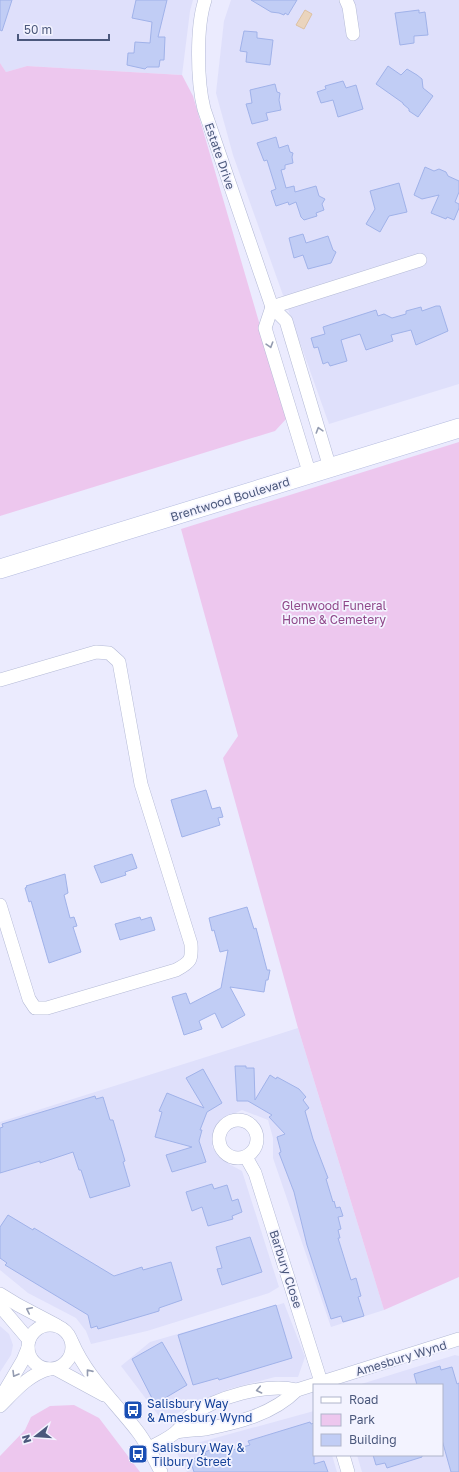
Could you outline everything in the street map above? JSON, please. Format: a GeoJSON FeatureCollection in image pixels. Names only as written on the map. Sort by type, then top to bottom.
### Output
{"type":"FeatureCollection","features":[{"type":"Feature","properties":{"kind":"street","name":"Estate Drive"},"geometry":{"type":"LineString","coordinates":[[205,0],[199,58],[201,95],[204,109],[272,307],[286,321],[330,468]]}},
{"type":"Feature","properties":{"kind":"street"},"geometry":{"type":"LineString","coordinates":[[346,0],[349,7],[353,34]]}},
{"type":"Feature","properties":{"kind":"street"},"geometry":{"type":"LineString","coordinates":[[310,475],[266,328],[272,307],[420,260]]}},
{"type":"Feature","properties":{"kind":"street","name":"Brentwood Boulevard"},"geometry":{"type":"LineString","coordinates":[[0,569],[459,428]]}},
{"type":"Feature","properties":{"kind":"street"},"geometry":{"type":"LineString","coordinates":[[0,680],[96,652],[109,653],[119,662],[141,784],[191,944],[192,957],[187,964],[176,970],[47,1008],[35,1008],[29,999],[0,905]]}},
{"type":"Feature","properties":{"kind":"street","name":"Barbury Close"},"geometry":{"type":"LineString","coordinates":[[246,1157],[254,1174],[322,1384]]}},
{"type":"Feature","properties":{"kind":"street"},"geometry":{"type":"LineString","coordinates":[[0,1294],[18,1306],[58,1326],[69,1335],[82,1364],[149,1448],[161,1472]]}},
{"type":"Feature","properties":{"kind":"street"},"geometry":{"type":"LineString","coordinates":[[0,1306],[28,1344],[33,1361],[38,1366],[52,1369],[111,1399]]}},
{"type":"Feature","properties":{"kind":"street"},"geometry":{"type":"LineString","coordinates":[[0,1399],[23,1360],[32,1334],[44,1325],[58,1326]]}},
{"type":"Feature","properties":{"kind":"street","name":"Amesbury Wynd"},"geometry":{"type":"LineString","coordinates":[[322,1384],[459,1339]]}},
{"type":"Feature","properties":{"kind":"street"},"geometry":{"type":"LineString","coordinates":[[0,1406],[28,1379],[41,1371],[52,1369],[66,1362],[70,1356],[72,1342]]}},
{"type":"Feature","properties":{"kind":"street","name":"Amesbury Wynd"},"geometry":{"type":"LineString","coordinates":[[177,1432],[188,1417],[224,1400],[271,1388],[283,1387],[297,1390],[313,1386]]}},
{"type":"Feature","properties":{"kind":"street","name":"Amesbury Wynd"},"geometry":{"type":"LineString","coordinates":[[149,1448],[177,1432],[219,1426],[253,1416],[285,1402],[297,1390]]}},
{"type":"Feature","properties":{"kind":"street"},"geometry":{"type":"LineString","coordinates":[[343,1456],[348,1472]]}},
{"type":"Feature","properties":{"kind":"shaded area"},"geometry":{"type":"Polygon","coordinates":[[[0,0],[193,0],[190,11],[182,75],[27,66],[6,72],[0,63],[0,0]]]}},
{"type":"Feature","properties":{"kind":"shaded area"},"geometry":{"type":"Polygon","coordinates":[[[231,0],[459,0],[459,384],[329,424],[233,155],[216,93],[224,21],[231,0]]]}},
{"type":"Feature","properties":{"kind":"shaded area"},"geometry":{"type":"Polygon","coordinates":[[[305,10],[312,14],[304,29],[296,25],[305,10]]]}},
{"type":"Feature","properties":{"kind":"shaded area"},"geometry":{"type":"Polygon","coordinates":[[[298,1028],[384,1310],[331,1327],[273,1158],[273,1138],[268,1120],[242,1110],[221,1120],[212,1147],[229,1164],[242,1171],[279,1287],[269,1293],[147,1331],[91,1344],[86,1331],[76,1318],[28,1293],[0,1270],[0,1122],[298,1028]]]}},
{"type":"Feature","properties":{"kind":"shaded area"},"geometry":{"type":"Polygon","coordinates":[[[284,1303],[305,1357],[298,1377],[275,1377],[229,1389],[162,1420],[121,1366],[150,1342],[284,1303]]]}},
{"type":"Feature","properties":{"kind":"shaded area"},"geometry":{"type":"Polygon","coordinates":[[[0,1326],[9,1334],[13,1345],[11,1355],[0,1372],[0,1326]]]}},
{"type":"Feature","properties":{"kind":"shaded area"},"geometry":{"type":"Polygon","coordinates":[[[455,1355],[459,1356],[459,1472],[362,1472],[357,1456],[443,1456],[443,1384],[361,1384],[455,1355]]]}},
{"type":"Feature","properties":{"kind":"shaded area"},"geometry":{"type":"Polygon","coordinates":[[[313,1411],[313,1456],[332,1456],[337,1472],[187,1472],[175,1449],[313,1411]]]}},
{"type":"Feature","properties":{"kind":"green space"},"geometry":{"type":"Polygon","coordinates":[[[0,63],[6,72],[27,66],[182,75],[193,96],[287,418],[275,431],[0,516],[0,63]]]}},
{"type":"Feature","properties":{"kind":"green space","name":"Glenwood Funeral Home & Cemetery"},"geometry":{"type":"Polygon","coordinates":[[[459,442],[459,1277],[384,1310],[298,1028],[223,758],[238,736],[181,529],[459,442]]]}},
{"type":"Feature","properties":{"kind":"green space"},"geometry":{"type":"Polygon","coordinates":[[[74,1405],[99,1418],[140,1472],[0,1472],[0,1456],[25,1430],[31,1417],[50,1406],[74,1405]]]}},
{"type":"Feature","properties":{"kind":"building"},"geometry":{"type":"Polygon","coordinates":[[[0,0],[12,0],[2,31],[0,30],[0,0]]]}},
{"type":"Feature","properties":{"kind":"building"},"geometry":{"type":"Polygon","coordinates":[[[136,0],[167,0],[158,37],[165,37],[164,60],[160,60],[159,67],[147,67],[145,69],[127,65],[128,53],[134,53],[135,42],[150,43],[152,22],[132,18],[136,0]]]}},
{"type":"Feature","properties":{"kind":"building"},"geometry":{"type":"Polygon","coordinates":[[[251,0],[297,0],[288,15],[285,13],[284,15],[271,12],[251,0]]]}},
{"type":"Feature","properties":{"kind":"building"},"geometry":{"type":"Polygon","coordinates":[[[419,10],[419,13],[425,12],[428,35],[414,36],[414,43],[400,45],[395,13],[419,10]]]}},
{"type":"Feature","properties":{"kind":"building"},"geometry":{"type":"Polygon","coordinates":[[[244,31],[257,32],[257,38],[273,40],[270,65],[246,62],[247,52],[240,51],[244,31]]]}},
{"type":"Feature","properties":{"kind":"building"},"geometry":{"type":"Polygon","coordinates":[[[388,66],[401,75],[407,69],[417,75],[422,79],[423,88],[433,96],[418,117],[409,111],[403,103],[376,84],[388,66]]]}},
{"type":"Feature","properties":{"kind":"building"},"geometry":{"type":"Polygon","coordinates":[[[343,81],[346,88],[356,85],[363,109],[338,117],[333,100],[321,103],[317,92],[326,89],[325,86],[343,81]]]}},
{"type":"Feature","properties":{"kind":"building"},"geometry":{"type":"Polygon","coordinates":[[[275,84],[277,92],[280,93],[279,100],[281,110],[266,113],[268,120],[252,124],[246,104],[252,103],[250,90],[275,84]]]}},
{"type":"Feature","properties":{"kind":"building"},"geometry":{"type":"Polygon","coordinates":[[[276,137],[279,148],[288,145],[290,152],[293,153],[293,163],[285,165],[285,169],[281,170],[286,188],[294,186],[295,192],[316,186],[319,196],[325,199],[322,204],[324,210],[316,213],[317,216],[304,220],[301,217],[296,202],[289,205],[288,202],[276,206],[271,191],[276,189],[267,160],[264,161],[257,143],[276,137]]]}},
{"type":"Feature","properties":{"kind":"building"},"geometry":{"type":"Polygon","coordinates":[[[425,167],[434,171],[439,169],[446,172],[448,176],[459,181],[459,192],[455,202],[459,204],[459,208],[454,220],[447,217],[446,219],[431,213],[439,195],[422,199],[414,195],[425,167]]]}},
{"type":"Feature","properties":{"kind":"building"},"geometry":{"type":"Polygon","coordinates":[[[399,183],[407,212],[389,216],[380,232],[366,224],[375,209],[370,191],[399,183]]]}},
{"type":"Feature","properties":{"kind":"building"},"geometry":{"type":"Polygon","coordinates":[[[303,234],[306,243],[328,236],[333,250],[336,252],[331,263],[308,269],[303,255],[294,258],[289,238],[303,234]]]}},
{"type":"Feature","properties":{"kind":"building"},"geometry":{"type":"Polygon","coordinates":[[[440,306],[448,331],[416,345],[411,330],[391,335],[393,341],[366,350],[360,334],[341,340],[347,361],[330,366],[328,362],[323,364],[318,347],[314,348],[311,338],[325,334],[323,327],[376,310],[378,316],[384,314],[392,318],[406,314],[406,311],[421,307],[422,311],[440,306]]]}},
{"type":"Feature","properties":{"kind":"building"},"geometry":{"type":"Polygon","coordinates":[[[206,790],[212,809],[220,807],[223,817],[218,818],[220,825],[182,837],[171,800],[206,790]]]}},
{"type":"Feature","properties":{"kind":"building"},"geometry":{"type":"Polygon","coordinates":[[[132,854],[137,868],[125,872],[126,875],[101,883],[94,866],[132,854]]]}},
{"type":"Feature","properties":{"kind":"building"},"geometry":{"type":"Polygon","coordinates":[[[65,874],[68,893],[64,895],[70,918],[74,917],[77,926],[73,927],[81,952],[49,963],[31,901],[29,902],[25,888],[27,887],[26,886],[65,874]]]}},
{"type":"Feature","properties":{"kind":"building"},"geometry":{"type":"Polygon","coordinates":[[[247,907],[254,929],[256,928],[267,970],[270,970],[268,980],[266,980],[264,992],[230,987],[245,1015],[222,1028],[215,1013],[199,1021],[202,1029],[184,1035],[172,997],[186,993],[190,1004],[221,988],[228,950],[220,952],[209,918],[247,907]]]}},
{"type":"Feature","properties":{"kind":"building"},"geometry":{"type":"Polygon","coordinates":[[[140,917],[141,920],[151,917],[155,930],[120,940],[115,924],[140,917]]]}},
{"type":"Feature","properties":{"kind":"building"},"geometry":{"type":"Polygon","coordinates":[[[235,1066],[254,1068],[255,1100],[270,1075],[276,1079],[277,1077],[299,1089],[306,1097],[303,1100],[309,1108],[305,1111],[313,1139],[328,1178],[326,1179],[333,1202],[334,1201],[336,1208],[340,1207],[343,1216],[338,1217],[341,1229],[338,1230],[340,1238],[338,1238],[351,1280],[356,1278],[361,1296],[358,1297],[364,1316],[343,1322],[341,1316],[331,1319],[307,1245],[294,1192],[279,1153],[281,1152],[277,1137],[285,1134],[269,1117],[272,1115],[248,1101],[237,1101],[235,1066]]]}},
{"type":"Feature","properties":{"kind":"building"},"geometry":{"type":"Polygon","coordinates":[[[203,1069],[222,1103],[207,1112],[200,1130],[202,1130],[199,1141],[206,1162],[172,1172],[166,1155],[192,1147],[155,1137],[162,1112],[159,1111],[167,1093],[204,1108],[186,1078],[203,1069]]]}},
{"type":"Feature","properties":{"kind":"building"},"geometry":{"type":"Polygon","coordinates":[[[95,1096],[96,1099],[103,1097],[110,1120],[113,1120],[125,1161],[123,1162],[130,1186],[90,1198],[81,1170],[79,1170],[73,1152],[40,1163],[40,1161],[0,1173],[0,1128],[3,1127],[2,1124],[95,1096]]]}},
{"type":"Feature","properties":{"kind":"building"},"geometry":{"type":"Polygon","coordinates":[[[212,1184],[214,1189],[227,1185],[232,1201],[238,1199],[242,1212],[232,1216],[233,1219],[208,1226],[202,1207],[192,1211],[186,1192],[212,1184]]]}},
{"type":"Feature","properties":{"kind":"building"},"geometry":{"type":"Polygon","coordinates":[[[8,1215],[33,1230],[34,1228],[114,1276],[142,1267],[143,1270],[171,1262],[182,1300],[159,1308],[159,1311],[98,1329],[97,1326],[91,1328],[88,1315],[5,1265],[7,1263],[0,1258],[0,1227],[8,1215]]]}},
{"type":"Feature","properties":{"kind":"building"},"geometry":{"type":"Polygon","coordinates":[[[250,1237],[262,1272],[222,1285],[217,1269],[222,1268],[216,1247],[250,1237]]]}},
{"type":"Feature","properties":{"kind":"building"},"geometry":{"type":"Polygon","coordinates":[[[276,1305],[292,1358],[219,1380],[218,1378],[193,1385],[178,1335],[276,1305]]]}},
{"type":"Feature","properties":{"kind":"building"},"geometry":{"type":"Polygon","coordinates":[[[162,1342],[187,1385],[155,1404],[132,1359],[162,1342]]]}},
{"type":"Feature","properties":{"kind":"building"},"geometry":{"type":"Polygon","coordinates":[[[440,1366],[441,1370],[452,1367],[457,1384],[459,1383],[459,1472],[451,1472],[443,1444],[443,1384],[417,1384],[414,1374],[440,1366]]]}},
{"type":"Feature","properties":{"kind":"building"},"geometry":{"type":"Polygon","coordinates":[[[310,1422],[311,1424],[313,1423],[314,1464],[324,1461],[328,1472],[194,1472],[190,1460],[206,1455],[205,1452],[215,1448],[216,1452],[228,1448],[229,1451],[250,1445],[248,1441],[310,1422]]]}},
{"type":"Feature","properties":{"kind":"building"},"geometry":{"type":"Polygon","coordinates":[[[373,1456],[422,1456],[387,1468],[385,1463],[376,1465],[373,1456]]]}},
{"type":"Feature","properties":{"kind":"place","name":"Salisbury Way & Amesbury Wynd"},"geometry":{"type":"Point","coordinates":[133,1410]}},
{"type":"Feature","properties":{"kind":"place","name":"Salisbury Way & Tilbury Street"},"geometry":{"type":"Point","coordinates":[138,1454]}}]}
